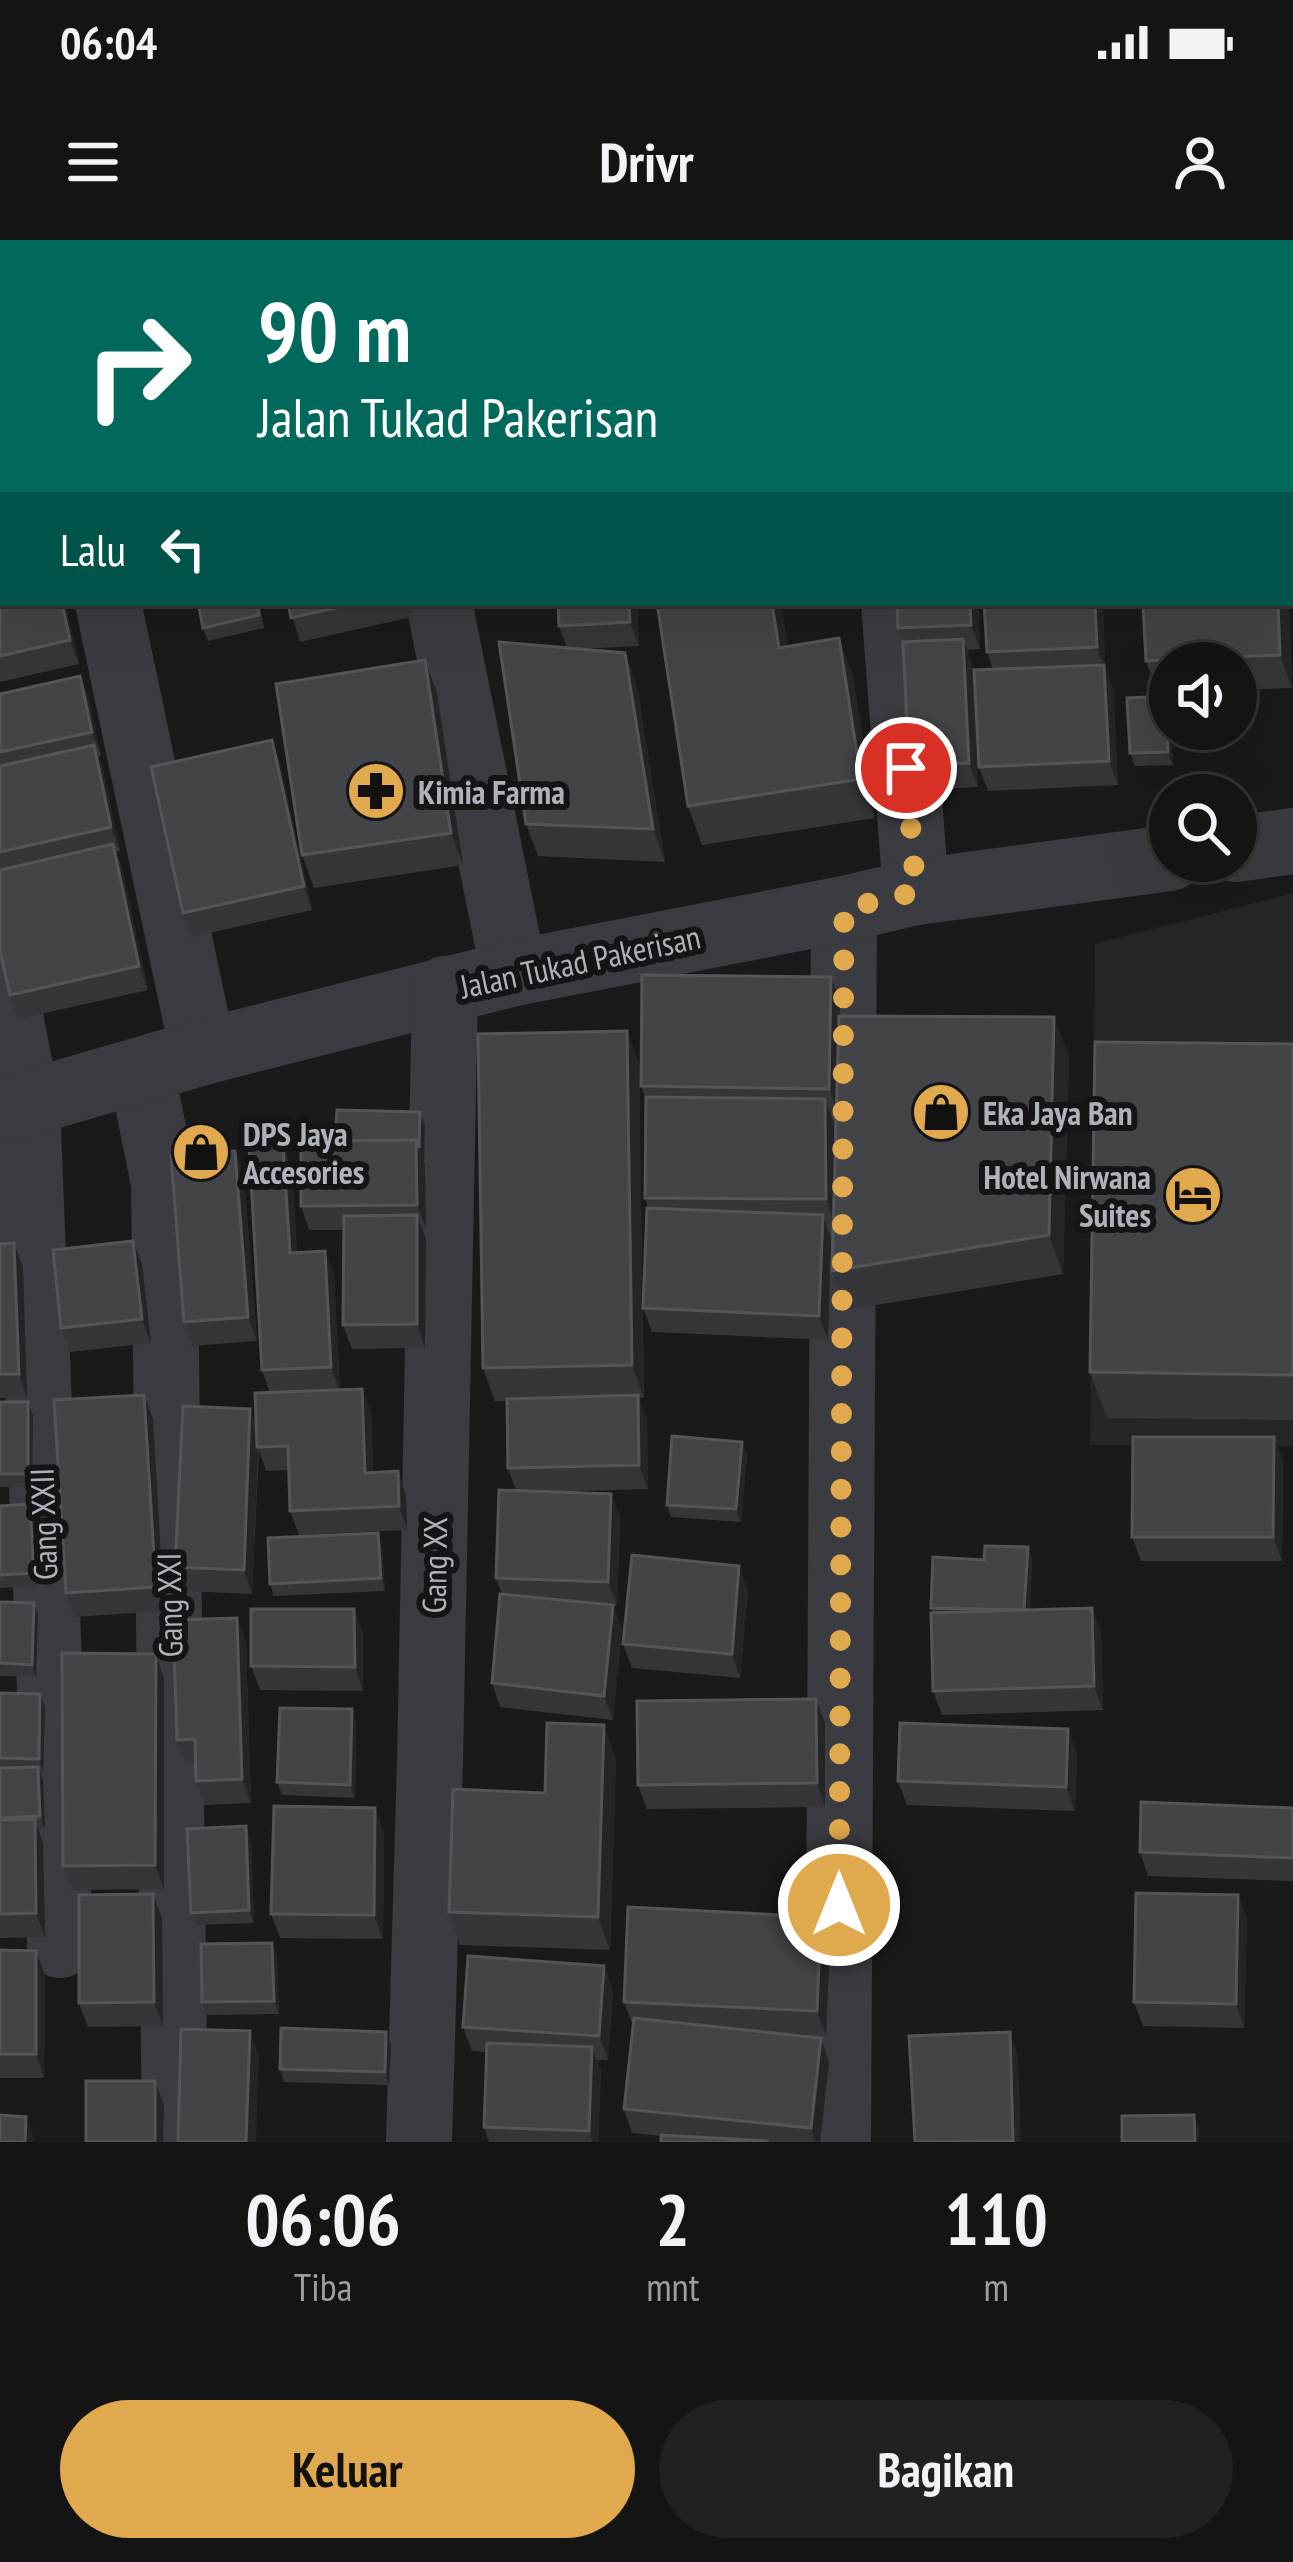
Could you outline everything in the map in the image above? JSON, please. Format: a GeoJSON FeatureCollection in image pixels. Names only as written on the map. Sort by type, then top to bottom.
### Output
{"type":"FeatureCollection","features":[{"type":"Feature","properties":{"kind":"street","name":"Gang XXI"},"geometry":{"type":"LineString","coordinates":[[108,606],[172,1061],[164,1183],[175,2142]]}},
{"type":"Feature","properties":{"kind":"street"},"geometry":{"type":"LineString","coordinates":[[441,606],[514,973]]}},
{"type":"Feature","properties":{"kind":"street"},"geometry":{"type":"LineString","coordinates":[[894,606],[916,892]]}},
{"type":"Feature","properties":{"kind":"street"},"geometry":{"type":"LineString","coordinates":[[1257,846],[1293,841]]}},
{"type":"Feature","properties":{"kind":"street","name":"Jalan Tukad Pakerisan"},"geometry":{"type":"LineString","coordinates":[[14,1106],[514,973],[916,892],[1149,860]]}},
{"type":"Feature","properties":{"kind":"street"},"geometry":{"type":"LineString","coordinates":[[838,2142],[844,909]]}},
{"type":"Feature","properties":{"kind":"street","name":"Gang XXII"},"geometry":{"type":"LineString","coordinates":[[0,965],[14,1106],[59,1945]]}},
{"type":"Feature","properties":{"kind":"street","name":"Gang XX"},"geometry":{"type":"LineString","coordinates":[[418,2142],[445,989]]}},
{"type":"Feature","properties":{"kind":"shaded area","name":"Hotel Nirwana Suites"},"geometry":{"type":"Polygon","coordinates":[[[1293,893],[1293,1446],[1090,1445],[1095,944],[1293,893]]]}},
{"type":"Feature","properties":{"kind":"building"},"geometry":{"type":"Polygon","coordinates":[[[0,606],[63,606],[70,640],[0,656],[0,606]]]}},
{"type":"Feature","properties":{"kind":"building"},"geometry":{"type":"Polygon","coordinates":[[[199,606],[258,606],[259,615],[203,628],[199,606]]]}},
{"type":"Feature","properties":{"kind":"building"},"geometry":{"type":"Polygon","coordinates":[[[289,606],[344,606],[291,618],[289,606]]]}},
{"type":"Feature","properties":{"kind":"building"},"geometry":{"type":"Polygon","coordinates":[[[558,606],[629,606],[630,622],[559,626],[558,606]]]}},
{"type":"Feature","properties":{"kind":"building"},"geometry":{"type":"Polygon","coordinates":[[[657,606],[772,606],[779,648],[839,638],[861,779],[688,806],[657,606]]]}},
{"type":"Feature","properties":{"kind":"building"},"geometry":{"type":"Polygon","coordinates":[[[897,606],[970,606],[971,625],[898,628],[897,606]]]}},
{"type":"Feature","properties":{"kind":"building"},"geometry":{"type":"Polygon","coordinates":[[[984,606],[1095,606],[1097,647],[987,652],[984,606]]]}},
{"type":"Feature","properties":{"kind":"building"},"geometry":{"type":"Polygon","coordinates":[[[1143,606],[1278,606],[1280,655],[1257,656],[1257,642],[1149,642],[1149,661],[1143,606]]]}},
{"type":"Feature","properties":{"kind":"building"},"geometry":{"type":"Polygon","coordinates":[[[963,639],[969,763],[909,766],[903,642],[963,639]]]}},
{"type":"Feature","properties":{"kind":"building"},"geometry":{"type":"Polygon","coordinates":[[[499,642],[625,653],[653,829],[526,824],[499,642]]]}},
{"type":"Feature","properties":{"kind":"building","name":"Kimia Farma"},"geometry":{"type":"Polygon","coordinates":[[[425,660],[451,833],[302,855],[276,684],[425,660]]]}},
{"type":"Feature","properties":{"kind":"building"},"geometry":{"type":"Polygon","coordinates":[[[1104,665],[1109,761],[979,767],[974,670],[1104,665]]]}},
{"type":"Feature","properties":{"kind":"building"},"geometry":{"type":"Polygon","coordinates":[[[80,676],[92,732],[0,752],[0,694],[80,676]]]}},
{"type":"Feature","properties":{"kind":"building"},"geometry":{"type":"Polygon","coordinates":[[[1149,697],[1149,750],[1168,752],[1130,753],[1127,698],[1149,697]]]}},
{"type":"Feature","properties":{"kind":"building"},"geometry":{"type":"Polygon","coordinates":[[[272,740],[304,886],[183,913],[151,767],[272,740]]]}},
{"type":"Feature","properties":{"kind":"building"},"geometry":{"type":"Polygon","coordinates":[[[94,745],[111,827],[0,852],[0,766],[94,745]]]}},
{"type":"Feature","properties":{"kind":"building"},"geometry":{"type":"Polygon","coordinates":[[[113,844],[139,966],[10,995],[0,950],[0,870],[113,844]]]}},
{"type":"Feature","properties":{"kind":"building"},"geometry":{"type":"Polygon","coordinates":[[[642,975],[831,977],[829,1089],[641,1086],[642,975]]]}},
{"type":"Feature","properties":{"kind":"building"},"geometry":{"type":"Polygon","coordinates":[[[839,1016],[1054,1017],[1049,1235],[832,1271],[839,1016]]]}},
{"type":"Feature","properties":{"kind":"building"},"geometry":{"type":"Polygon","coordinates":[[[627,1031],[632,1365],[483,1368],[478,1034],[627,1031]]]}},
{"type":"Feature","properties":{"kind":"building","name":"Hotel Nirwana Suites"},"geometry":{"type":"Polygon","coordinates":[[[1095,1042],[1293,1044],[1293,1375],[1090,1372],[1095,1042]]]}},
{"type":"Feature","properties":{"kind":"building"},"geometry":{"type":"Polygon","coordinates":[[[646,1097],[825,1099],[826,1199],[645,1198],[646,1097]]]}},
{"type":"Feature","properties":{"kind":"building"},"geometry":{"type":"Polygon","coordinates":[[[337,1110],[420,1112],[419,1148],[416,1140],[335,1141],[337,1110]]]}},
{"type":"Feature","properties":{"kind":"building"},"geometry":{"type":"Polygon","coordinates":[[[416,1140],[417,1205],[301,1206],[301,1141],[416,1140]]]}},
{"type":"Feature","properties":{"kind":"building"},"geometry":{"type":"Polygon","coordinates":[[[283,1144],[290,1253],[325,1251],[331,1367],[262,1370],[249,1146],[283,1144]]]}},
{"type":"Feature","properties":{"kind":"building"},"geometry":{"type":"Polygon","coordinates":[[[235,1151],[248,1317],[184,1322],[171,1156],[235,1151]]]}},
{"type":"Feature","properties":{"kind":"building"},"geometry":{"type":"Polygon","coordinates":[[[647,1208],[823,1215],[819,1316],[643,1308],[647,1208]]]}},
{"type":"Feature","properties":{"kind":"building"},"geometry":{"type":"Polygon","coordinates":[[[417,1215],[417,1324],[343,1325],[344,1216],[417,1215]]]}},
{"type":"Feature","properties":{"kind":"building"},"geometry":{"type":"Polygon","coordinates":[[[133,1241],[142,1319],[61,1328],[53,1250],[133,1241]]]}},
{"type":"Feature","properties":{"kind":"building"},"geometry":{"type":"Polygon","coordinates":[[[14,1243],[19,1374],[0,1374],[0,1244],[14,1243]]]}},
{"type":"Feature","properties":{"kind":"building"},"geometry":{"type":"Polygon","coordinates":[[[362,1389],[365,1473],[398,1471],[399,1506],[290,1511],[288,1446],[257,1447],[255,1393],[362,1389]]]}},
{"type":"Feature","properties":{"kind":"building"},"geometry":{"type":"Polygon","coordinates":[[[144,1395],[156,1587],[66,1593],[54,1400],[144,1395]]]}},
{"type":"Feature","properties":{"kind":"building"},"geometry":{"type":"Polygon","coordinates":[[[638,1395],[639,1465],[508,1468],[507,1399],[638,1395]]]}},
{"type":"Feature","properties":{"kind":"building"},"geometry":{"type":"Polygon","coordinates":[[[0,1402],[28,1402],[28,1474],[0,1474],[0,1402]]]}},
{"type":"Feature","properties":{"kind":"building"},"geometry":{"type":"Polygon","coordinates":[[[183,1406],[250,1409],[244,1570],[175,1567],[183,1406]]]}},
{"type":"Feature","properties":{"kind":"building"},"geometry":{"type":"Polygon","coordinates":[[[672,1436],[742,1442],[736,1509],[667,1505],[672,1436]]]}},
{"type":"Feature","properties":{"kind":"building"},"geometry":{"type":"Polygon","coordinates":[[[1133,1437],[1274,1437],[1273,1537],[1132,1537],[1133,1437]]]}},
{"type":"Feature","properties":{"kind":"building"},"geometry":{"type":"Polygon","coordinates":[[[499,1490],[611,1494],[608,1582],[496,1578],[499,1490]]]}},
{"type":"Feature","properties":{"kind":"building"},"geometry":{"type":"Polygon","coordinates":[[[30,1504],[34,1573],[0,1575],[0,1506],[30,1504]]]}},
{"type":"Feature","properties":{"kind":"building"},"geometry":{"type":"Polygon","coordinates":[[[378,1533],[381,1578],[270,1584],[268,1538],[378,1533]]]}},
{"type":"Feature","properties":{"kind":"building"},"geometry":{"type":"Polygon","coordinates":[[[985,1546],[1028,1547],[1024,1610],[931,1608],[933,1557],[984,1560],[985,1546]]]}},
{"type":"Feature","properties":{"kind":"building"},"geometry":{"type":"Polygon","coordinates":[[[632,1555],[739,1566],[732,1654],[623,1644],[632,1555]]]}},
{"type":"Feature","properties":{"kind":"building"},"geometry":{"type":"Polygon","coordinates":[[[500,1594],[613,1605],[604,1696],[492,1683],[500,1594]]]}},
{"type":"Feature","properties":{"kind":"building"},"geometry":{"type":"Polygon","coordinates":[[[0,1602],[34,1603],[32,1665],[0,1663],[0,1602]]]}},
{"type":"Feature","properties":{"kind":"building"},"geometry":{"type":"Polygon","coordinates":[[[1092,1608],[1094,1686],[933,1691],[931,1613],[1092,1608]]]}},
{"type":"Feature","properties":{"kind":"building"},"geometry":{"type":"Polygon","coordinates":[[[251,1609],[354,1609],[355,1667],[251,1666],[251,1609]]]}},
{"type":"Feature","properties":{"kind":"building"},"geometry":{"type":"Polygon","coordinates":[[[237,1618],[242,1779],[196,1781],[195,1739],[177,1740],[173,1620],[237,1618]]]}},
{"type":"Feature","properties":{"kind":"building"},"geometry":{"type":"Polygon","coordinates":[[[62,1653],[156,1654],[155,1865],[63,1866],[62,1653]]]}},
{"type":"Feature","properties":{"kind":"building"},"geometry":{"type":"Polygon","coordinates":[[[0,1693],[40,1694],[39,1759],[0,1758],[0,1693]]]}},
{"type":"Feature","properties":{"kind":"building"},"geometry":{"type":"Polygon","coordinates":[[[816,1699],[817,1783],[638,1785],[637,1701],[816,1699]]]}},
{"type":"Feature","properties":{"kind":"building"},"geometry":{"type":"Polygon","coordinates":[[[280,1708],[352,1709],[350,1785],[277,1782],[280,1708]]]}},
{"type":"Feature","properties":{"kind":"building"},"geometry":{"type":"Polygon","coordinates":[[[547,1723],[604,1725],[598,1917],[449,1912],[453,1789],[545,1793],[547,1723]]]}},
{"type":"Feature","properties":{"kind":"building"},"geometry":{"type":"Polygon","coordinates":[[[900,1723],[1068,1729],[1066,1787],[898,1781],[900,1723]]]}},
{"type":"Feature","properties":{"kind":"building"},"geometry":{"type":"Polygon","coordinates":[[[38,1767],[40,1816],[0,1818],[0,1768],[38,1767]]]}},
{"type":"Feature","properties":{"kind":"building"},"geometry":{"type":"Polygon","coordinates":[[[1141,1802],[1293,1808],[1293,1858],[1140,1852],[1141,1802]]]}},
{"type":"Feature","properties":{"kind":"building"},"geometry":{"type":"Polygon","coordinates":[[[274,1806],[375,1808],[374,1915],[271,1914],[274,1806]]]}},
{"type":"Feature","properties":{"kind":"building"},"geometry":{"type":"Polygon","coordinates":[[[35,1819],[36,1913],[0,1914],[0,1820],[35,1819]]]}},
{"type":"Feature","properties":{"kind":"building"},"geometry":{"type":"Polygon","coordinates":[[[246,1826],[249,1910],[191,1913],[187,1829],[246,1826]]]}},
{"type":"Feature","properties":{"kind":"building"},"geometry":{"type":"Polygon","coordinates":[[[1136,1893],[1238,1895],[1236,2004],[1134,2002],[1136,1893]]]}},
{"type":"Feature","properties":{"kind":"building"},"geometry":{"type":"Polygon","coordinates":[[[153,1894],[154,2002],[79,2003],[79,1895],[153,1894]]]}},
{"type":"Feature","properties":{"kind":"building"},"geometry":{"type":"Polygon","coordinates":[[[628,1907],[821,1917],[817,2011],[624,2002],[628,1907]]]}},
{"type":"Feature","properties":{"kind":"building"},"geometry":{"type":"Polygon","coordinates":[[[272,1943],[274,2001],[202,2002],[201,1944],[272,1943]]]}},
{"type":"Feature","properties":{"kind":"building"},"geometry":{"type":"Polygon","coordinates":[[[0,1950],[36,1951],[36,2054],[0,2054],[0,1950]]]}},
{"type":"Feature","properties":{"kind":"building"},"geometry":{"type":"Polygon","coordinates":[[[468,1956],[604,1966],[599,2036],[463,2027],[468,1956]]]}},
{"type":"Feature","properties":{"kind":"building"},"geometry":{"type":"Polygon","coordinates":[[[634,2018],[821,2038],[811,2128],[624,2109],[634,2018]]]}},
{"type":"Feature","properties":{"kind":"building"},"geometry":{"type":"Polygon","coordinates":[[[281,2028],[386,2032],[385,2072],[280,2069],[281,2028]]]}},
{"type":"Feature","properties":{"kind":"building"},"geometry":{"type":"Polygon","coordinates":[[[181,2029],[250,2031],[246,2142],[178,2142],[181,2029]]]}},
{"type":"Feature","properties":{"kind":"building"},"geometry":{"type":"Polygon","coordinates":[[[1010,2032],[1013,2141],[915,2142],[909,2036],[1010,2032]]]}},
{"type":"Feature","properties":{"kind":"building"},"geometry":{"type":"Polygon","coordinates":[[[487,2043],[592,2047],[589,2131],[484,2127],[487,2043]]]}},
{"type":"Feature","properties":{"kind":"building"},"geometry":{"type":"Polygon","coordinates":[[[86,2081],[155,2081],[155,2142],[86,2142],[86,2081]]]}},
{"type":"Feature","properties":{"kind":"building"},"geometry":{"type":"Polygon","coordinates":[[[0,2115],[26,2117],[25,2142],[0,2142],[0,2115]]]}},
{"type":"Feature","properties":{"kind":"building"},"geometry":{"type":"Polygon","coordinates":[[[1194,2115],[1195,2142],[1122,2142],[1122,2116],[1194,2115]]]}},
{"type":"Feature","properties":{"kind":"building"},"geometry":{"type":"Polygon","coordinates":[[[661,2135],[767,2141],[767,2142],[661,2142],[661,2135]]]}},
{"type":"Feature","properties":{"kind":"place","name":"Kimia Farma"},"geometry":{"type":"Point","coordinates":[376,791]}},
{"type":"Feature","properties":{"kind":"place","name":"Eka Jaya Ban"},"geometry":{"type":"Point","coordinates":[941,1112]}},
{"type":"Feature","properties":{"kind":"place","name":"DPS Jaya Accesories"},"geometry":{"type":"Point","coordinates":[201,1152]}},
{"type":"Feature","properties":{"kind":"place","name":"Hotel Nirwana Suites"},"geometry":{"type":"Point","coordinates":[1193,1195]}},
{"type":"Feature","properties":{"kind":"route"},"geometry":{"type":"LineString","coordinates":[[839,1905],[844,909],[916,892],[906,768]]}}]}
